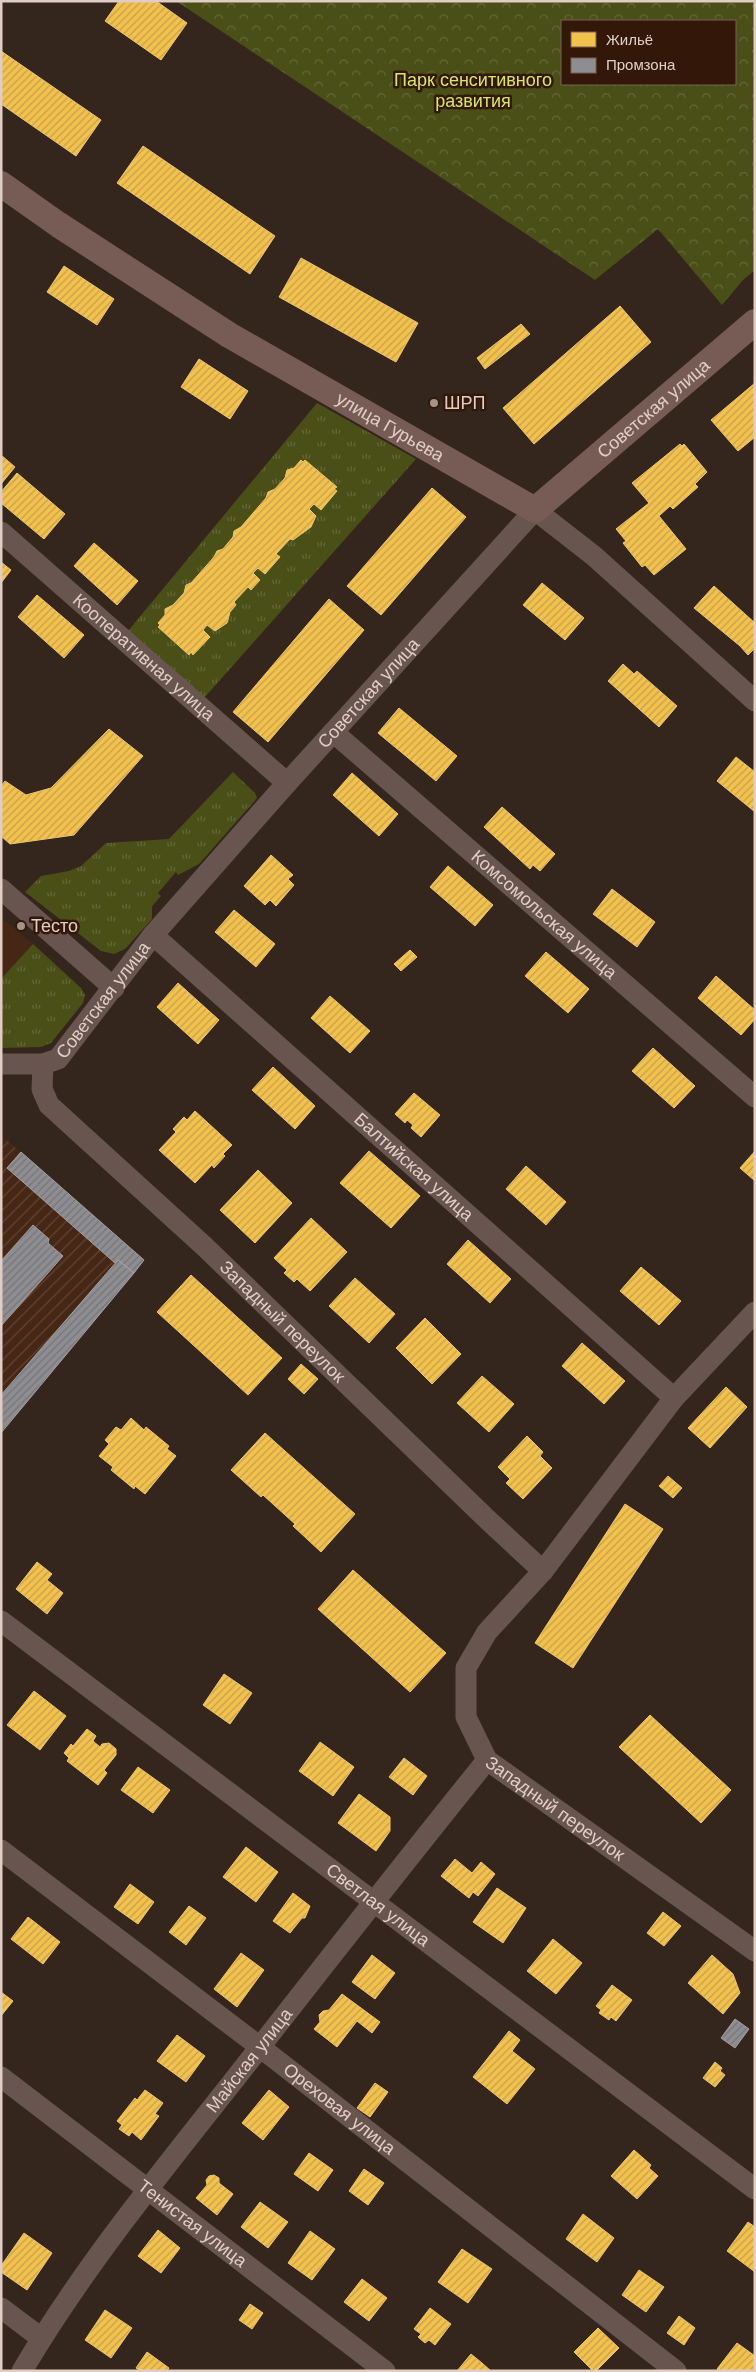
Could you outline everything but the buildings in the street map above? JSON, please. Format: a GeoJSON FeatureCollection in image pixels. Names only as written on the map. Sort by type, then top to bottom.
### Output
{"type":"FeatureCollection","features":[{"type":"Feature","properties":{"kind":"main road","name":"улица Гурьева"},"geometry":{"type":"LineString","coordinates":[[1,184],[59,225],[229,335],[535,510]]}},
{"type":"Feature","properties":{"kind":"main road","name":"Советская улица"},"geometry":{"type":"LineString","coordinates":[[535,510],[755,322]]}},
{"type":"Feature","properties":{"kind":"street","name":"улица Гурьева"},"geometry":{"type":"LineString","coordinates":[[535,510],[594,556],[755,701]]}},
{"type":"Feature","properties":{"kind":"street","name":"Советская улица"},"geometry":{"type":"LineString","coordinates":[[1,1064],[43,1064],[58,1059],[153,935],[286,783],[535,510]]}},
{"type":"Feature","properties":{"kind":"street","name":"Кооперативная улица"},"geometry":{"type":"LineString","coordinates":[[1,532],[286,783]]}},
{"type":"Feature","properties":{"kind":"street","name":"Комсомольская улица"},"geometry":{"type":"LineString","coordinates":[[333,732],[755,1097]]}},
{"type":"Feature","properties":{"kind":"street"},"geometry":{"type":"LineString","coordinates":[[1,889],[114,988]]}},
{"type":"Feature","properties":{"kind":"street","name":"Балтийская улица"},"geometry":{"type":"LineString","coordinates":[[153,935],[674,1398]]}},
{"type":"Feature","properties":{"kind":"street","name":"Западный переулок"},"geometry":{"type":"LineString","coordinates":[[43,1064],[42,1088],[49,1104],[204,1246],[543,1571]]}},
{"type":"Feature","properties":{"kind":"street","name":"Западный переулок"},"geometry":{"type":"LineString","coordinates":[[755,1312],[674,1398],[543,1571],[487,1632],[466,1668],[466,1717],[487,1760],[755,1952]]}},
{"type":"Feature","properties":{"kind":"street","name":"Светлая улица"},"geometry":{"type":"LineString","coordinates":[[1,1621],[374,1900],[755,2189]]}},
{"type":"Feature","properties":{"kind":"street","name":"Майская улица"},"geometry":{"type":"LineString","coordinates":[[22,2371],[41,2338],[149,2188],[374,1900],[487,1760]]}},
{"type":"Feature","properties":{"kind":"street","name":"Ореховая улица"},"geometry":{"type":"LineString","coordinates":[[1,1850],[260,2046],[676,2371]]}},
{"type":"Feature","properties":{"kind":"street","name":"Тенистая улица"},"geometry":{"type":"LineString","coordinates":[[1,2077],[149,2188],[385,2371]]}},
{"type":"Feature","properties":{"kind":"street"},"geometry":{"type":"LineString","coordinates":[[1,2308],[41,2338]]}},
{"type":"Feature","properties":{"kind":"shaded area"},"geometry":{"type":"Polygon","coordinates":[[[1,917],[33,944],[1,979],[1,917]]]}},
{"type":"Feature","properties":{"kind":"shaded area"},"geometry":{"type":"Polygon","coordinates":[[[1,1135],[144,1260],[1,1433],[1,1135]]]}},
{"type":"Feature","properties":{"kind":"green space","name":"Парк сенситивного развития"},"geometry":{"type":"Polygon","coordinates":[[[176,1],[755,1],[755,270],[743,280],[722,305],[658,229],[595,280],[176,1]]]}},
{"type":"Feature","properties":{"kind":"green space"},"geometry":{"type":"Polygon","coordinates":[[[317,403],[416,459],[204,698],[128,631],[317,403]]]}},
{"type":"Feature","properties":{"kind":"green space"},"geometry":{"type":"Polygon","coordinates":[[[233,772],[255,793],[257,798],[199,864],[178,875],[176,872],[158,893],[161,896],[152,906],[152,919],[125,949],[114,954],[101,951],[25,892],[41,876],[69,871],[81,866],[106,843],[169,839],[233,772]]]}},
{"type":"Feature","properties":{"kind":"green space"},"geometry":{"type":"Polygon","coordinates":[[[33,944],[81,988],[85,995],[83,1003],[51,1043],[41,1047],[1,1048],[1,979],[33,944]]]}},
{"type":"Feature","properties":{"kind":"place","name":"ШРП"},"geometry":{"type":"Point","coordinates":[434,403]}},
{"type":"Feature","properties":{"kind":"place","name":"Тесто"},"geometry":{"type":"Point","coordinates":[21,926]}}]}
